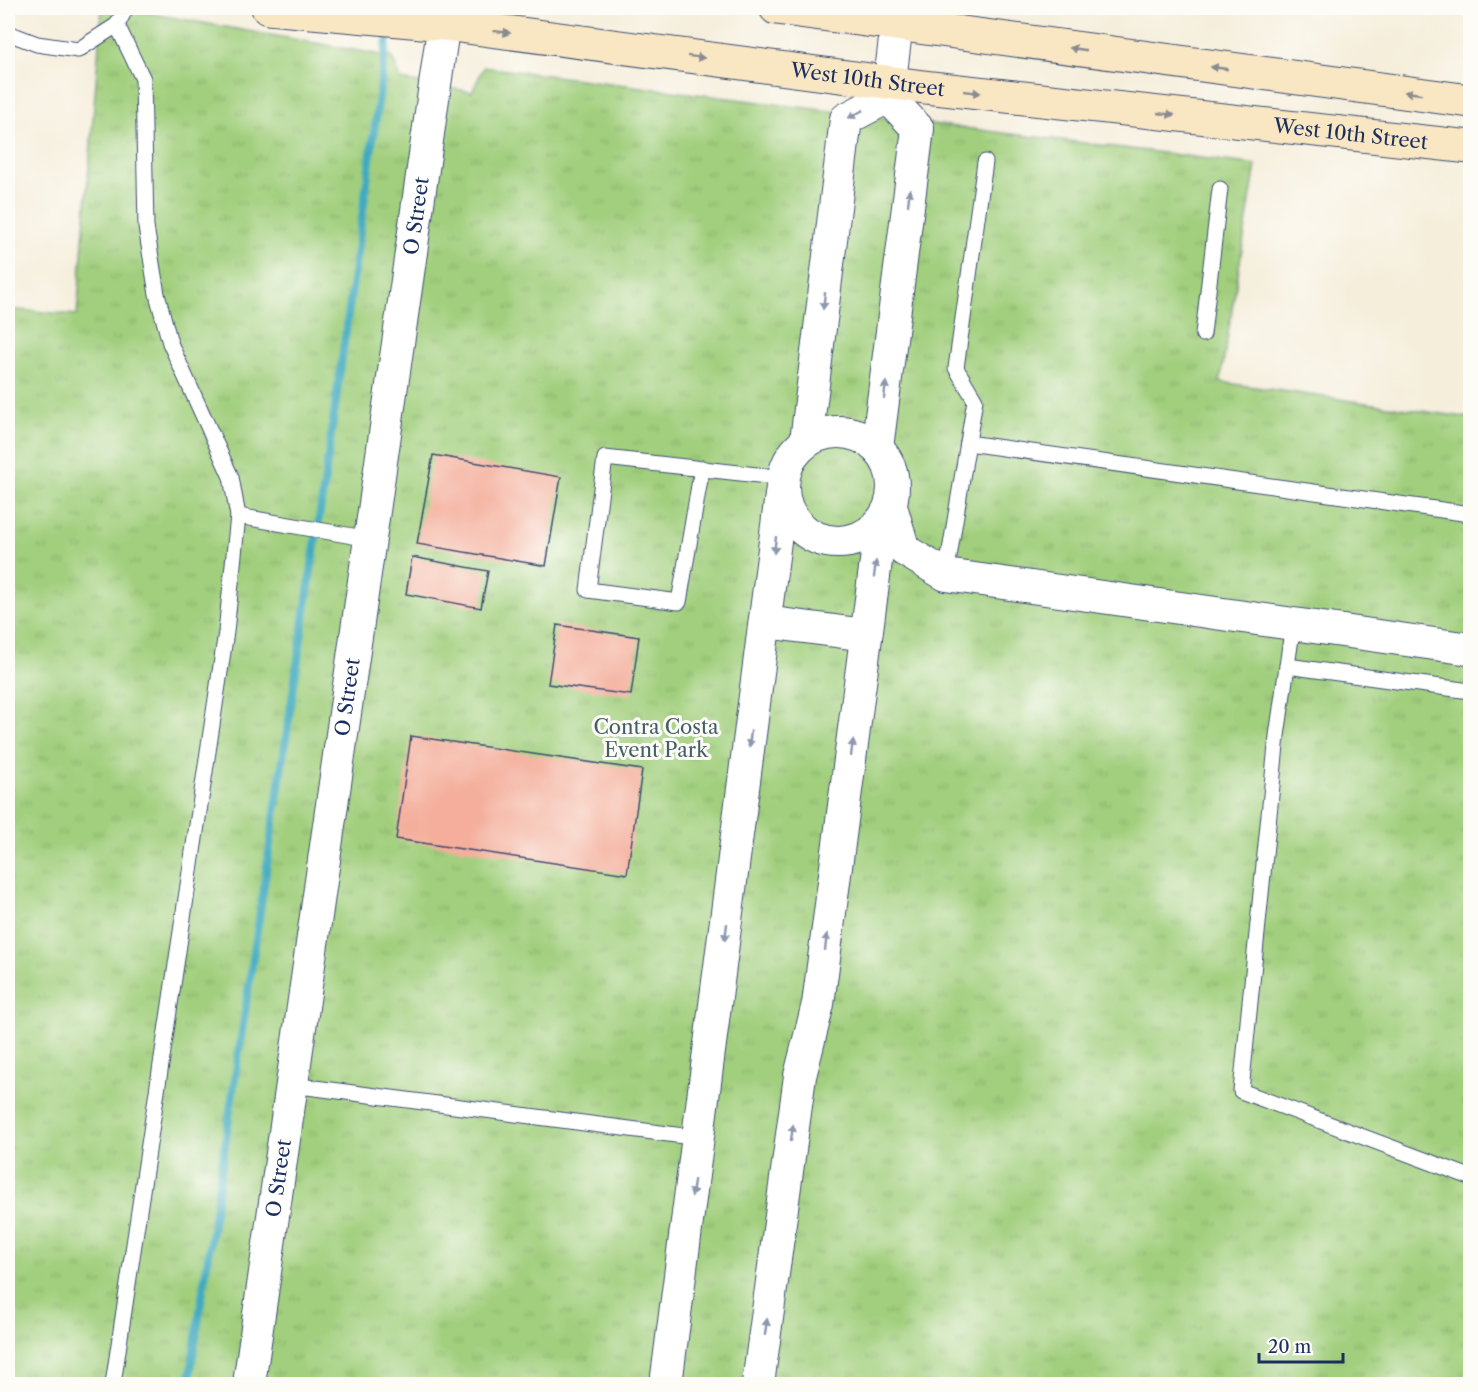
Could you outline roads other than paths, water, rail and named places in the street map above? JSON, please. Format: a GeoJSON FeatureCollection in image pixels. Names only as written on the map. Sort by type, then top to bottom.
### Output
{"type":"FeatureCollection","features":[{"type":"Feature","properties":{"kind":"main road","name":"West 10th Street"},"geometry":{"type":"LineString","coordinates":[[268,8],[445,16],[889,90],[1470,147]]}},
{"type":"Feature","properties":{"kind":"main road"},"geometry":{"type":"LineString","coordinates":[[776,8],[1470,101]]}},
{"type":"Feature","properties":{"kind":"street","name":"O Street"},"geometry":{"type":"LineString","coordinates":[[249,1384],[445,16]]}},
{"type":"Feature","properties":{"kind":"street"},"geometry":{"type":"LineString","coordinates":[[877,448],[918,129],[889,90],[897,23]]}},
{"type":"Feature","properties":{"kind":"street"},"geometry":{"type":"LineString","coordinates":[[806,441],[846,119],[889,90]]}},
{"type":"Feature","properties":{"kind":"street"},"geometry":{"type":"LineString","coordinates":[[666,1384],[783,482],[794,453],[806,441],[821,434],[838,431],[855,434],[877,448],[891,469],[894,488],[886,515],[866,635],[818,1004],[800,1076],[758,1384]]}},
{"type":"Feature","properties":{"kind":"street"},"geometry":{"type":"LineString","coordinates":[[783,482],[786,506],[796,523],[810,535],[828,542],[848,542],[866,535],[886,515]]}},
{"type":"Feature","properties":{"kind":"street"},"geometry":{"type":"LineString","coordinates":[[886,515],[904,550],[946,575],[1470,649]]}},
{"type":"Feature","properties":{"kind":"street"},"geometry":{"type":"LineString","coordinates":[[765,622],[866,635]]}},
{"type":"Feature","properties":{"kind":"lane"},"geometry":{"type":"LineString","coordinates":[[8,33],[37,44],[78,50],[117,25],[126,8]]}},
{"type":"Feature","properties":{"kind":"lane"},"geometry":{"type":"LineString","coordinates":[[113,1384],[226,632],[238,516],[231,477],[170,344],[157,294],[146,227],[143,79],[117,25]]}},
{"type":"Feature","properties":{"kind":"lane"},"geometry":{"type":"LineString","coordinates":[[946,575],[975,400],[956,368],[985,162]]}},
{"type":"Feature","properties":{"kind":"lane"},"geometry":{"type":"LineString","coordinates":[[1203,334],[1220,189]]}},
{"type":"Feature","properties":{"kind":"lane"},"geometry":{"type":"LineString","coordinates":[[968,443],[1470,514]]}},
{"type":"Feature","properties":{"kind":"lane"},"geometry":{"type":"LineString","coordinates":[[702,468],[679,602],[588,590],[604,458],[702,468],[783,482]]}},
{"type":"Feature","properties":{"kind":"lane"},"geometry":{"type":"LineString","coordinates":[[238,516],[370,539]]}},
{"type":"Feature","properties":{"kind":"lane"},"geometry":{"type":"LineString","coordinates":[[1293,624],[1277,736],[1241,1091],[1470,1177]]}},
{"type":"Feature","properties":{"kind":"lane"},"geometry":{"type":"LineString","coordinates":[[1287,666],[1470,691]]}},
{"type":"Feature","properties":{"kind":"lane"},"geometry":{"type":"LineString","coordinates":[[292,1085],[699,1138]]}},
{"type":"Feature","properties":{"kind":"waterway"},"geometry":{"type":"LineString","coordinates":[[189,1384],[323,492],[389,26]]}},
{"type":"Feature","properties":{"kind":"park label","name":"Contra Costa Event Park"},"geometry":{"type":"Point","coordinates":[656,738]}}]}
